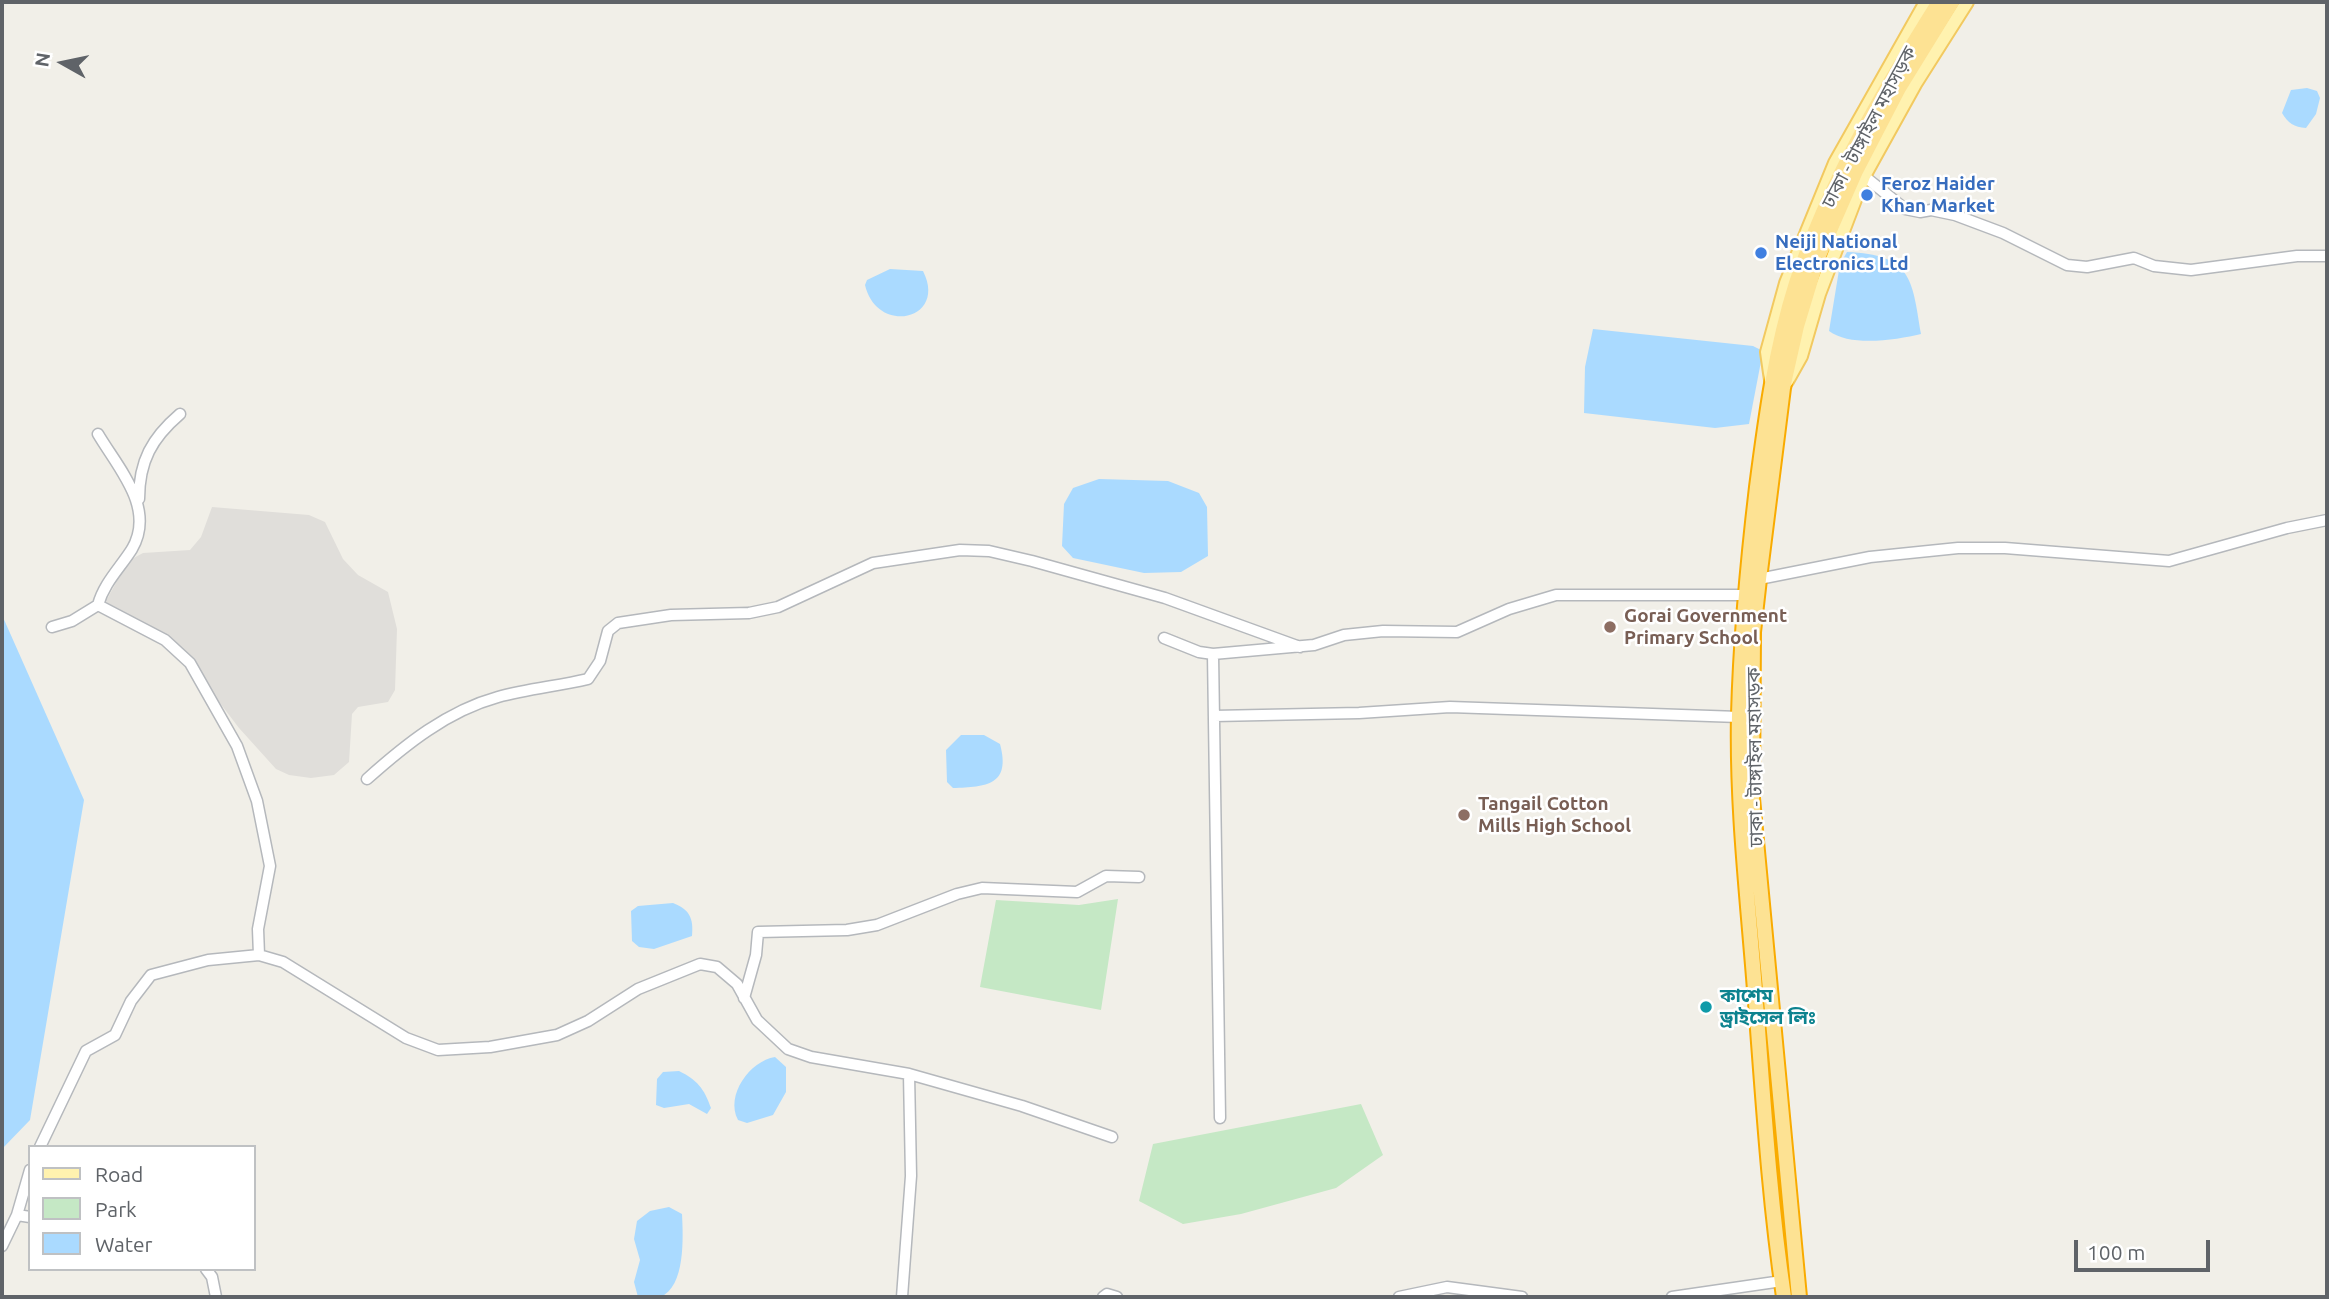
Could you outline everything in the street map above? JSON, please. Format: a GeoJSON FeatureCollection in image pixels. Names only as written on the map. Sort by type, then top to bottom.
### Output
{"type":"FeatureCollection","features":[{"type":"Feature","properties":{"kind":"highway","name":"ঢাকা - টাঙ্গাইল মহাসড়ক"},"geometry":{"type":"LineString","coordinates":[[1784,1297],[1764,1104],[1744,848],[1739,718],[1744,595],[1777,384],[1796,285],[1819,222],[1850,154],[1889,81],[1939,2]]}},
{"type":"Feature","properties":{"kind":"highway","name":"ঢাকা - টাঙ্গাইল মহাসড়ক"},"geometry":{"type":"LineString","coordinates":[[1799,1297],[1752,798],[1753,632],[1777,384],[1817,260],[1856,171],[1899,88],[1952,2]]}},
{"type":"Feature","properties":{"kind":"highway"},"geometry":{"type":"LineString","coordinates":[[1764,1104],[1780,1102]]}},
{"type":"Feature","properties":{"kind":"main road"},"geometry":{"type":"LineString","coordinates":[[1777,384],[1767,352],[1786,283],[1835,163],[1926,2]]}},
{"type":"Feature","properties":{"kind":"main road"},"geometry":{"type":"LineString","coordinates":[[1777,384],[1801,356],[1819,294],[1864,176],[1915,84],[1967,2]]}},
{"type":"Feature","properties":{"kind":"street"},"geometry":{"type":"LineString","coordinates":[[1864,176],[1906,209],[1920,212],[1931,209],[1955,215],[2003,233],[2067,265],[2087,267],[2134,258],[2154,266],[2192,270],[2297,256],[2327,256]]}},
{"type":"Feature","properties":{"kind":"street"},"geometry":{"type":"LineString","coordinates":[[51,627],[72,621],[98,605],[102,589],[134,546],[139,529],[141,467],[149,447],[161,430],[180,414]]}},
{"type":"Feature","properties":{"kind":"street"},"geometry":{"type":"LineString","coordinates":[[98,434],[139,503]]}},
{"type":"Feature","properties":{"kind":"street"},"geometry":{"type":"LineString","coordinates":[[1759,579],[1870,557],[1958,548],[2005,548],[2169,561],[2287,528],[2327,520]]}},
{"type":"Feature","properties":{"kind":"street"},"geometry":{"type":"LineString","coordinates":[[367,779],[401,749],[449,717],[497,697],[588,679],[600,661],[608,631],[618,623],[671,615],[731,615],[778,607],[873,564],[932,552],[989,551],[1032,561],[1165,598],[1300,647]]}},
{"type":"Feature","properties":{"kind":"street"},"geometry":{"type":"LineString","coordinates":[[1164,638],[1199,653],[1213,654],[1300,647],[1344,635],[1383,631],[1457,632],[1509,609],[1556,595],[1744,595]]}},
{"type":"Feature","properties":{"kind":"street"},"geometry":{"type":"LineString","coordinates":[[98,605],[165,640],[190,663],[237,746],[257,801],[270,866],[258,929],[259,955]]}},
{"type":"Feature","properties":{"kind":"street"},"geometry":{"type":"LineString","coordinates":[[1213,654],[1220,1118]]}},
{"type":"Feature","properties":{"kind":"street"},"geometry":{"type":"LineString","coordinates":[[1214,716],[1359,713],[1450,707],[1739,718]]}},
{"type":"Feature","properties":{"kind":"street"},"geometry":{"type":"LineString","coordinates":[[744,998],[756,955],[758,932],[812,928],[847,930],[877,925],[957,894],[982,888],[1077,892],[1106,876],[1139,877]]}},
{"type":"Feature","properties":{"kind":"street"},"geometry":{"type":"LineString","coordinates":[[41,1145],[86,1051],[115,1035],[131,1001],[151,975],[208,960],[259,955],[284,962],[406,1038],[438,1050],[490,1047],[557,1035],[588,1021],[638,989],[699,964],[717,967],[737,984],[757,1020],[788,1049],[811,1057],[909,1074],[1023,1106],[1112,1137]]}},
{"type":"Feature","properties":{"kind":"street"},"geometry":{"type":"LineString","coordinates":[[902,1297],[911,1177],[909,1074]]}},
{"type":"Feature","properties":{"kind":"street"},"geometry":{"type":"LineString","coordinates":[[2,1246],[17,1215],[28,1177]]}},
{"type":"Feature","properties":{"kind":"street"},"geometry":{"type":"LineString","coordinates":[[17,1215],[28,1217]]}},
{"type":"Feature","properties":{"kind":"street"},"geometry":{"type":"LineString","coordinates":[[207,1271],[215,1287],[216,1297]]}},
{"type":"Feature","properties":{"kind":"street"},"geometry":{"type":"LineString","coordinates":[[1672,1297],[1782,1281]]}},
{"type":"Feature","properties":{"kind":"street"},"geometry":{"type":"LineString","coordinates":[[1399,1297],[1447,1287],[1522,1297]]}},
{"type":"Feature","properties":{"kind":"street"},"geometry":{"type":"LineString","coordinates":[[1103,1297],[1107,1294],[1117,1297]]}},
{"type":"Feature","properties":{"kind":"shaded area"},"geometry":{"type":"Polygon","coordinates":[[[212,507],[309,515],[325,522],[343,559],[358,575],[388,592],[397,629],[395,690],[388,702],[358,707],[352,714],[349,762],[334,775],[311,778],[289,775],[276,769],[239,728],[184,656],[112,610],[106,601],[128,561],[143,553],[190,550],[201,537],[212,507]]]}},
{"type":"Feature","properties":{"kind":"green space"},"geometry":{"type":"Polygon","coordinates":[[[1118,899],[1101,1010],[980,987],[996,900],[1079,905],[1118,899]]]}},
{"type":"Feature","properties":{"kind":"green space"},"geometry":{"type":"Polygon","coordinates":[[[1361,1104],[1383,1155],[1336,1188],[1241,1214],[1183,1224],[1139,1201],[1153,1144],[1361,1104]]]}},
{"type":"Feature","properties":{"kind":"water"},"geometry":{"type":"Polygon","coordinates":[[[2307,88],[2317,91],[2320,98],[2316,114],[2306,128],[2298,127],[2282,113],[2291,90],[2307,88]]]}},
{"type":"Feature","properties":{"kind":"water"},"geometry":{"type":"Polygon","coordinates":[[[1847,252],[1884,258],[1905,273],[1915,298],[1921,334],[1861,341],[1829,331],[1840,264],[1847,252]]]}},
{"type":"Feature","properties":{"kind":"water"},"geometry":{"type":"Polygon","coordinates":[[[890,269],[923,271],[928,288],[926,301],[919,310],[908,316],[895,316],[883,311],[872,301],[865,285],[867,280],[890,269]]]}},
{"type":"Feature","properties":{"kind":"water"},"geometry":{"type":"Polygon","coordinates":[[[1593,329],[1753,346],[1763,351],[1749,424],[1715,428],[1584,413],[1585,367],[1593,329]]]}},
{"type":"Feature","properties":{"kind":"water"},"geometry":{"type":"Polygon","coordinates":[[[1099,479],[1168,481],[1199,493],[1207,507],[1208,556],[1181,572],[1144,573],[1073,558],[1062,546],[1064,504],[1073,488],[1099,479]]]}},
{"type":"Feature","properties":{"kind":"water"},"geometry":{"type":"Polygon","coordinates":[[[2,615],[84,800],[30,1120],[2,1149],[2,615]]]}},
{"type":"Feature","properties":{"kind":"water"},"geometry":{"type":"Polygon","coordinates":[[[961,735],[984,735],[1000,744],[1002,768],[993,781],[953,788],[947,782],[946,750],[961,735]]]}},
{"type":"Feature","properties":{"kind":"water"},"geometry":{"type":"Polygon","coordinates":[[[673,903],[689,915],[692,936],[654,949],[639,947],[632,941],[631,911],[638,906],[673,903]]]}},
{"type":"Feature","properties":{"kind":"water"},"geometry":{"type":"Polygon","coordinates":[[[775,1057],[786,1067],[786,1092],[773,1115],[747,1123],[738,1120],[735,1100],[742,1081],[757,1065],[775,1057]]]}},
{"type":"Feature","properties":{"kind":"water"},"geometry":{"type":"Polygon","coordinates":[[[679,1071],[703,1090],[711,1108],[707,1114],[689,1104],[664,1108],[656,1105],[657,1079],[663,1072],[679,1071]]]}},
{"type":"Feature","properties":{"kind":"water"},"geometry":{"type":"Polygon","coordinates":[[[669,1207],[682,1214],[679,1272],[675,1283],[660,1297],[638,1297],[634,1282],[640,1260],[634,1239],[637,1221],[650,1211],[669,1207]]]}},
{"type":"Feature","properties":{"kind":"place","name":"Feroz Haider Khan Market"},"geometry":{"type":"Point","coordinates":[1867,195]}},
{"type":"Feature","properties":{"kind":"place","name":"Neiji National Electronics Ltd"},"geometry":{"type":"Point","coordinates":[1761,253]}},
{"type":"Feature","properties":{"kind":"place","name":"Gorai Government Primary School"},"geometry":{"type":"Point","coordinates":[1610,627]}},
{"type":"Feature","properties":{"kind":"place","name":"Tangail Cotton Mills High School"},"geometry":{"type":"Point","coordinates":[1464,815]}},
{"type":"Feature","properties":{"kind":"place","name":"কাশেম ড্রাইসেল লিঃ"},"geometry":{"type":"Point","coordinates":[1706,1007]}}]}
